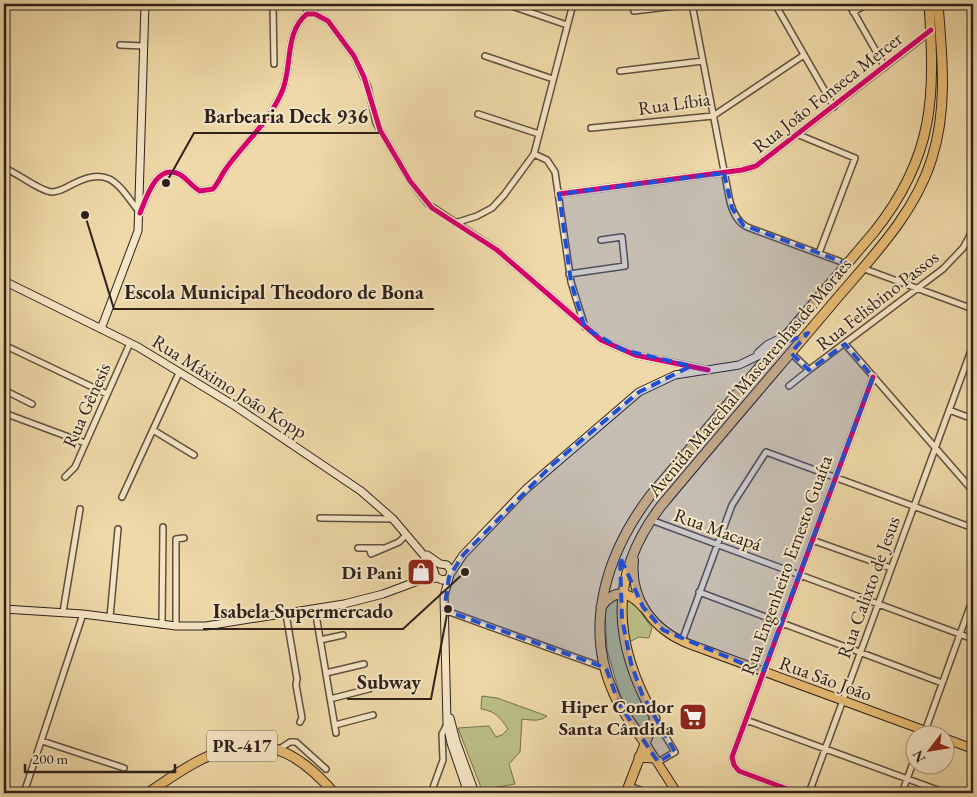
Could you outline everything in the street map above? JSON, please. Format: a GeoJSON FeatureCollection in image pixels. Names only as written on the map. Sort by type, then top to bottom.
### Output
{"type":"FeatureCollection","features":[{"type":"Feature","properties":{"kind":"highway","name":"Avenida Marechal Mascarenhas de Moraes"},"geometry":{"type":"LineString","coordinates":[[645,743],[614,694],[606,668],[601,635],[601,608],[613,556],[634,518],[657,488],[875,231],[906,187],[918,161],[926,134],[932,90],[929,4]]}},
{"type":"Feature","properties":{"kind":"highway","name":"Avenida Marechal Mascarenhas de Moraes"},"geometry":{"type":"LineString","coordinates":[[655,718],[642,694],[631,663],[622,619],[622,594],[628,566],[638,540],[650,520],[883,243],[916,197],[928,171],[936,145],[943,97],[938,4]]}},
{"type":"Feature","properties":{"kind":"highway"},"geometry":{"type":"LineString","coordinates":[[875,231],[883,243]]}},
{"type":"Feature","properties":{"kind":"highway"},"geometry":{"type":"LineString","coordinates":[[846,266],[862,268]]}},
{"type":"Feature","properties":{"kind":"highway"},"geometry":{"type":"LineString","coordinates":[[778,346],[808,333]]}},
{"type":"Feature","properties":{"kind":"highway"},"geometry":{"type":"LineString","coordinates":[[745,385],[742,392],[750,401]]}},
{"type":"Feature","properties":{"kind":"highway"},"geometry":{"type":"LineString","coordinates":[[601,608],[611,597],[622,594],[633,597],[643,607]]}},
{"type":"Feature","properties":{"kind":"highway"},"geometry":{"type":"LineString","coordinates":[[627,790],[655,718]]}},
{"type":"Feature","properties":{"kind":"highway"},"geometry":{"type":"LineString","coordinates":[[636,730],[639,757]]}},
{"type":"Feature","properties":{"kind":"highway","name":"PR-417"},"geometry":{"type":"LineString","coordinates":[[149,793],[195,761],[214,752],[243,746],[277,750],[290,755],[308,767],[334,793]]}},
{"type":"Feature","properties":{"kind":"highway"},"geometry":{"type":"LineString","coordinates":[[639,757],[656,760]]}},
{"type":"Feature","properties":{"kind":"main road"},"geometry":{"type":"LineString","coordinates":[[101,329],[136,241],[140,213],[145,4]]}},
{"type":"Feature","properties":{"kind":"main road","name":"Rua Máximo João Kopp"},"geometry":{"type":"LineString","coordinates":[[4,281],[130,343],[235,406],[369,496],[393,519],[419,549],[440,566],[448,566],[444,577]]}},
{"type":"Feature","properties":{"kind":"main road"},"geometry":{"type":"LineString","coordinates":[[754,357],[767,345],[787,335]]}},
{"type":"Feature","properties":{"kind":"main road"},"geometry":{"type":"LineString","coordinates":[[4,609],[83,614],[162,625],[206,626],[286,614],[375,597],[418,581],[444,577],[539,477],[639,392],[666,378],[708,370],[731,368],[778,346]]}},
{"type":"Feature","properties":{"kind":"main road","name":"Rua São João"},"geometry":{"type":"LineString","coordinates":[[638,540],[633,573],[637,594],[643,607],[658,627],[682,641],[904,725]]}},
{"type":"Feature","properties":{"kind":"main road"},"geometry":{"type":"LineString","coordinates":[[418,581],[440,566],[463,556]]}},
{"type":"Feature","properties":{"kind":"main road"},"geometry":{"type":"LineString","coordinates":[[440,566],[444,577],[447,724],[459,767],[466,772],[473,793]]}},
{"type":"Feature","properties":{"kind":"main road"},"geometry":{"type":"LineString","coordinates":[[447,700],[456,741],[473,793]]}},
{"type":"Feature","properties":{"kind":"main road"},"geometry":{"type":"LineString","coordinates":[[954,742],[973,749]]}},
{"type":"Feature","properties":{"kind":"main road","name":"Avenida Marechal Mascarenhas de Moraes"},"geometry":{"type":"LineString","coordinates":[[645,743],[677,793]]}},
{"type":"Feature","properties":{"kind":"street"},"geometry":{"type":"LineString","coordinates":[[273,4],[274,64]]}},
{"type":"Feature","properties":{"kind":"street"},"geometry":{"type":"LineString","coordinates":[[4,168],[50,192],[65,188],[89,176],[106,177],[117,184],[140,213],[155,181],[165,173],[177,173],[200,191],[213,189],[225,170],[256,135],[280,96],[286,81],[295,29],[306,14],[307,4]]}},
{"type":"Feature","properties":{"kind":"street"},"geometry":{"type":"LineString","coordinates":[[315,4],[315,14]]}},
{"type":"Feature","properties":{"kind":"street"},"geometry":{"type":"LineString","coordinates":[[506,4],[567,24]]}},
{"type":"Feature","properties":{"kind":"street"},"geometry":{"type":"LineString","coordinates":[[456,223],[477,216],[492,208],[534,154],[573,4]]}},
{"type":"Feature","properties":{"kind":"street"},"geometry":{"type":"LineString","coordinates":[[634,11],[692,4],[724,173],[732,208],[739,221],[747,227],[818,253],[846,266]]}},
{"type":"Feature","properties":{"kind":"street"},"geometry":{"type":"LineString","coordinates":[[775,4],[834,107]]}},
{"type":"Feature","properties":{"kind":"street"},"geometry":{"type":"LineString","coordinates":[[849,4],[885,67]]}},
{"type":"Feature","properties":{"kind":"street"},"geometry":{"type":"LineString","coordinates":[[853,12],[868,4]]}},
{"type":"Feature","properties":{"kind":"street"},"geometry":{"type":"LineString","coordinates":[[306,14],[315,14],[328,21],[354,56],[368,87],[376,123],[410,181],[428,204],[510,260],[585,328],[609,344],[635,354],[708,370]]}},
{"type":"Feature","properties":{"kind":"street","name":"Rua João Fonseca Mercer"},"geometry":{"type":"LineString","coordinates":[[559,194],[724,173],[756,166],[931,30]]}},
{"type":"Feature","properties":{"kind":"street"},"geometry":{"type":"LineString","coordinates":[[120,46],[144,46]]}},
{"type":"Feature","properties":{"kind":"street","name":"Rua Líbia"},"geometry":{"type":"LineString","coordinates":[[591,128],[714,116],[804,55]]}},
{"type":"Feature","properties":{"kind":"street"},"geometry":{"type":"LineString","coordinates":[[485,56],[553,79]]}},
{"type":"Feature","properties":{"kind":"street"},"geometry":{"type":"LineString","coordinates":[[620,71],[703,60]]}},
{"type":"Feature","properties":{"kind":"street"},"geometry":{"type":"LineString","coordinates":[[478,114],[539,134]]}},
{"type":"Feature","properties":{"kind":"street"},"geometry":{"type":"LineString","coordinates":[[799,134],[855,158],[818,253]]}},
{"type":"Feature","properties":{"kind":"street"},"geometry":{"type":"LineString","coordinates":[[534,154],[547,160],[553,167],[559,194],[569,274],[585,328]]}},
{"type":"Feature","properties":{"kind":"street","name":"Rua Felisbino Passos"},"geometry":{"type":"LineString","coordinates":[[791,353],[809,370],[951,262],[963,248],[973,230]]}},
{"type":"Feature","properties":{"kind":"street"},"geometry":{"type":"LineString","coordinates":[[569,274],[625,266],[622,237],[601,240]]}},
{"type":"Feature","properties":{"kind":"street"},"geometry":{"type":"LineString","coordinates":[[862,268],[973,309]]}},
{"type":"Feature","properties":{"kind":"street","name":"Rua Gênesis"},"geometry":{"type":"LineString","coordinates":[[65,477],[73,470],[130,343]]}},
{"type":"Feature","properties":{"kind":"street"},"geometry":{"type":"LineString","coordinates":[[845,344],[973,491]]}},
{"type":"Feature","properties":{"kind":"street","name":"Rua Calixto de Jesus"},"geometry":{"type":"LineString","coordinates":[[810,793],[973,345]]}},
{"type":"Feature","properties":{"kind":"street"},"geometry":{"type":"LineString","coordinates":[[4,346],[107,394]]}},
{"type":"Feature","properties":{"kind":"street"},"geometry":{"type":"LineString","coordinates":[[789,386],[809,370]]}},
{"type":"Feature","properties":{"kind":"street"},"geometry":{"type":"LineString","coordinates":[[122,497],[179,373]]}},
{"type":"Feature","properties":{"kind":"street","name":"Rua Engenheiro Ernesto Guaíta"},"geometry":{"type":"LineString","coordinates":[[798,793],[743,772],[734,765],[733,753],[873,377]]}},
{"type":"Feature","properties":{"kind":"street"},"geometry":{"type":"LineString","coordinates":[[4,390],[32,404]]}},
{"type":"Feature","properties":{"kind":"street"},"geometry":{"type":"LineString","coordinates":[[949,410],[973,419]]}},
{"type":"Feature","properties":{"kind":"street"},"geometry":{"type":"LineString","coordinates":[[4,413],[85,443]]}},
{"type":"Feature","properties":{"kind":"street"},"geometry":{"type":"LineString","coordinates":[[153,430],[194,455]]}},
{"type":"Feature","properties":{"kind":"street"},"geometry":{"type":"LineString","coordinates":[[682,641],[716,544],[736,496],[766,452],[973,528]]}},
{"type":"Feature","properties":{"kind":"street"},"geometry":{"type":"LineString","coordinates":[[63,612],[80,509]]}},
{"type":"Feature","properties":{"kind":"street"},"geometry":{"type":"LineString","coordinates":[[320,518],[393,519]]}},
{"type":"Feature","properties":{"kind":"street","name":"Rua Macapá"},"geometry":{"type":"LineString","coordinates":[[650,520],[973,639]]}},
{"type":"Feature","properties":{"kind":"street"},"geometry":{"type":"LineString","coordinates":[[162,625],[163,527]]}},
{"type":"Feature","properties":{"kind":"street"},"geometry":{"type":"LineString","coordinates":[[110,617],[118,529]]}},
{"type":"Feature","properties":{"kind":"street"},"geometry":{"type":"LineString","coordinates":[[358,548],[369,548],[371,554],[406,535]]}},
{"type":"Feature","properties":{"kind":"street"},"geometry":{"type":"LineString","coordinates":[[176,626],[176,539],[184,538]]}},
{"type":"Feature","properties":{"kind":"street"},"geometry":{"type":"LineString","coordinates":[[812,540],[891,568]]}},
{"type":"Feature","properties":{"kind":"street"},"geometry":{"type":"LineString","coordinates":[[700,592],[942,683]]}},
{"type":"Feature","properties":{"kind":"street"},"geometry":{"type":"LineString","coordinates":[[927,724],[973,598]]}},
{"type":"Feature","properties":{"kind":"street"},"geometry":{"type":"LineString","coordinates":[[315,609],[336,733]]}},
{"type":"Feature","properties":{"kind":"street"},"geometry":{"type":"LineString","coordinates":[[444,610],[606,668]]}},
{"type":"Feature","properties":{"kind":"street"},"geometry":{"type":"LineString","coordinates":[[24,793],[83,614]]}},
{"type":"Feature","properties":{"kind":"street"},"geometry":{"type":"LineString","coordinates":[[286,614],[297,679],[296,685],[302,718],[300,722]]}},
{"type":"Feature","properties":{"kind":"street"},"geometry":{"type":"LineString","coordinates":[[320,640],[343,635]]}},
{"type":"Feature","properties":{"kind":"street"},"geometry":{"type":"LineString","coordinates":[[326,673],[364,664]]}},
{"type":"Feature","properties":{"kind":"street"},"geometry":{"type":"LineString","coordinates":[[330,699],[368,689]]}},
{"type":"Feature","properties":{"kind":"street"},"geometry":{"type":"LineString","coordinates":[[335,725],[373,715]]}},
{"type":"Feature","properties":{"kind":"street","name":"Avenida Marechal Mascarenhas de Moraes"},"geometry":{"type":"LineString","coordinates":[[655,718],[675,752],[656,760]]}},
{"type":"Feature","properties":{"kind":"street"},"geometry":{"type":"LineString","coordinates":[[746,720],[946,793]]}},
{"type":"Feature","properties":{"kind":"street"},"geometry":{"type":"LineString","coordinates":[[431,793],[443,760],[442,734],[447,724]]}},
{"type":"Feature","properties":{"kind":"street"},"geometry":{"type":"LineString","coordinates":[[42,741],[124,768]]}},
{"type":"Feature","properties":{"kind":"street"},"geometry":{"type":"LineString","coordinates":[[277,750],[290,742],[296,742],[326,769]]}},
{"type":"Feature","properties":{"kind":"street"},"geometry":{"type":"LineString","coordinates":[[902,793],[910,774]]}},
{"type":"Feature","properties":{"kind":"street"},"geometry":{"type":"LineString","coordinates":[[627,790],[649,793]]}},
{"type":"Feature","properties":{"kind":"highlighted area"},"geometry":{"type":"Polygon","coordinates":[[[724,173],[732,208],[743,225],[848,264],[778,346],[808,333],[791,353],[809,370],[845,344],[873,377],[763,672],[663,630],[643,607],[620,557],[622,619],[631,663],[642,694],[675,752],[658,762],[619,704],[606,668],[444,610],[449,577],[463,555],[552,465],[639,392],[691,366],[623,350],[585,328],[571,282],[559,194],[724,173]]]}},
{"type":"Feature","properties":{"kind":"green space"},"geometry":{"type":"Polygon","coordinates":[[[628,598],[634,603],[652,628],[649,638],[639,637],[629,642],[625,604],[628,598]]]}},
{"type":"Feature","properties":{"kind":"green space"},"geometry":{"type":"Polygon","coordinates":[[[619,599],[636,688],[649,717],[645,737],[621,698],[607,650],[605,610],[610,603],[619,599]]]}},
{"type":"Feature","properties":{"kind":"green space"},"geometry":{"type":"Polygon","coordinates":[[[482,696],[497,698],[547,716],[538,720],[522,719],[520,752],[509,764],[515,784],[482,790],[458,728],[489,726],[496,737],[502,735],[508,729],[497,715],[481,709],[482,696]]]}},
{"type":"Feature","properties":{"kind":"cycle path"},"geometry":{"type":"LineString","coordinates":[[140,213],[153,184],[164,173],[179,174],[200,191],[213,189],[225,170],[264,122],[278,101],[286,80],[290,49],[295,30],[307,14],[315,14],[328,21],[354,56],[364,77],[380,130],[410,181],[432,208],[497,250],[601,340],[635,355],[708,370]]}},
{"type":"Feature","properties":{"kind":"cycle path"},"geometry":{"type":"LineString","coordinates":[[559,194],[742,170],[756,166],[931,30]]}},
{"type":"Feature","properties":{"kind":"cycle path"},"geometry":{"type":"LineString","coordinates":[[798,793],[739,771],[734,765],[732,757],[873,377]]}},
{"type":"Feature","properties":{"kind":"place","name":"Barbearia Deck 936"},"geometry":{"type":"Point","coordinates":[166,183]}},
{"type":"Feature","properties":{"kind":"place","name":"Escola Municipal Theodoro de Bona"},"geometry":{"type":"Point","coordinates":[85,215]}},
{"type":"Feature","properties":{"kind":"place","name":"Di Pani"},"geometry":{"type":"Point","coordinates":[421,572]}},
{"type":"Feature","properties":{"kind":"place","name":"Isabela Supermercado"},"geometry":{"type":"Point","coordinates":[465,572]}},
{"type":"Feature","properties":{"kind":"place","name":"Subway"},"geometry":{"type":"Point","coordinates":[448,609]}},
{"type":"Feature","properties":{"kind":"place","name":"Hiper Condor Santa Cândida"},"geometry":{"type":"Point","coordinates":[693,717]}}]}
